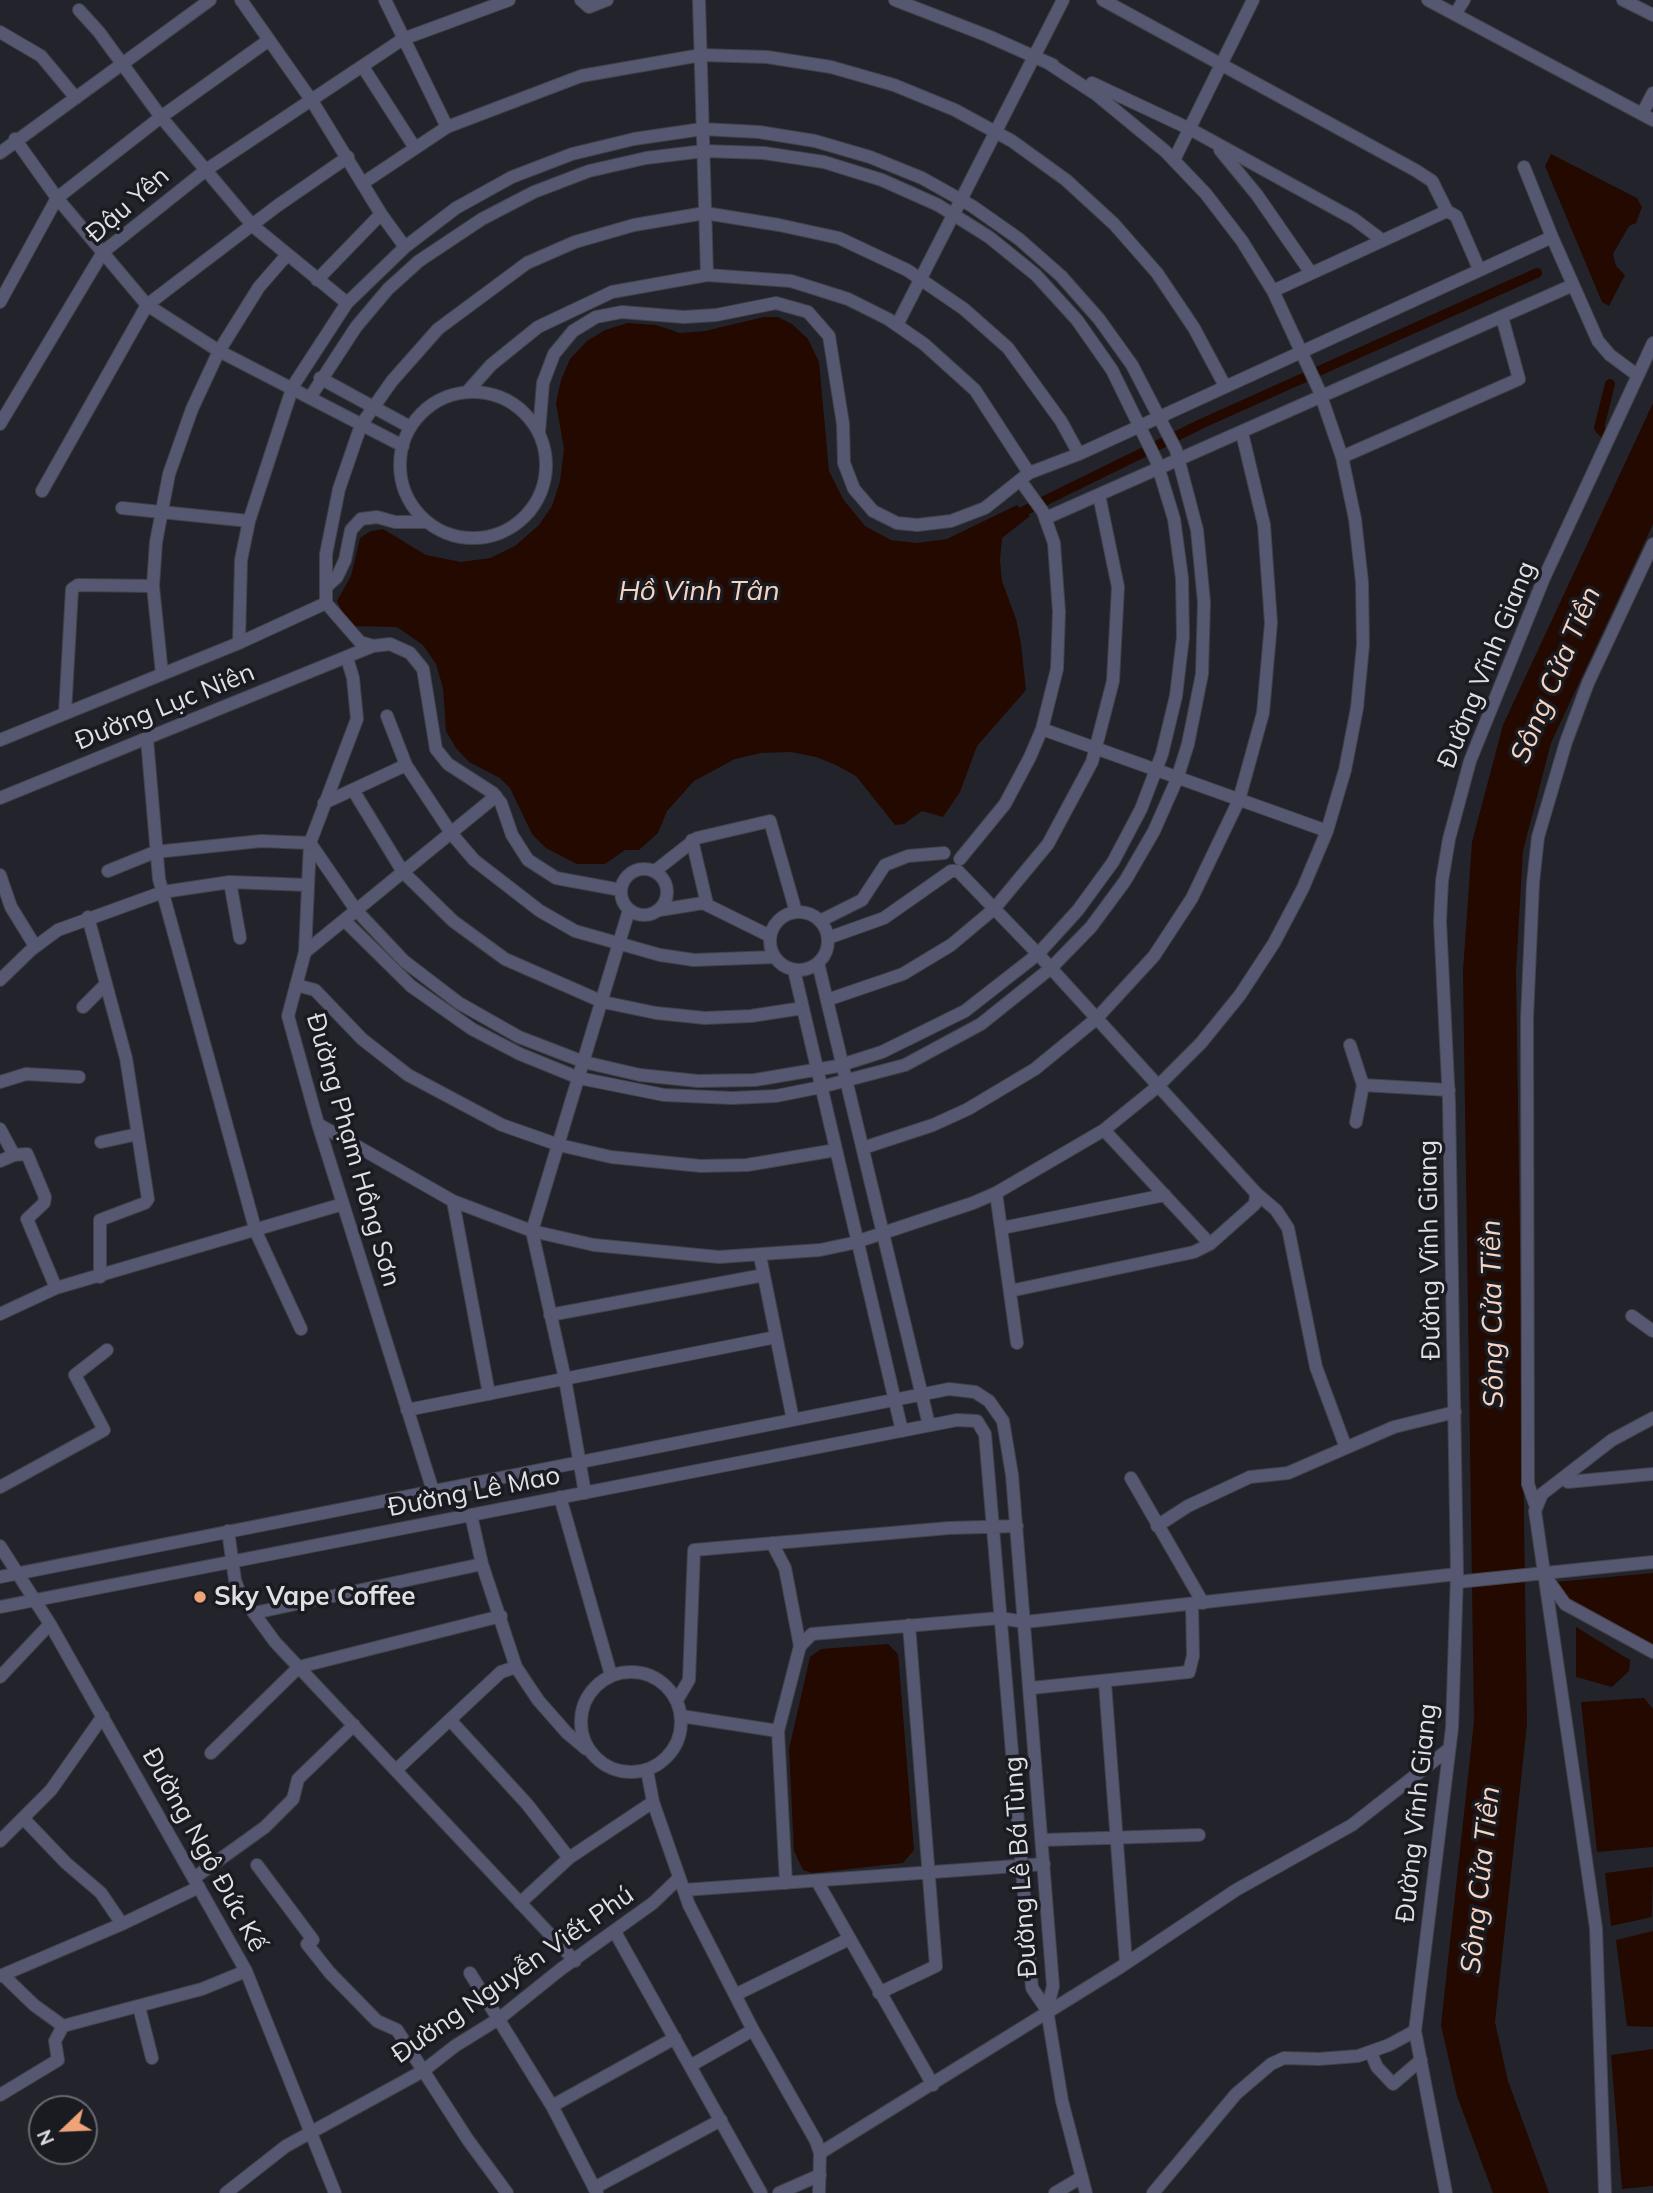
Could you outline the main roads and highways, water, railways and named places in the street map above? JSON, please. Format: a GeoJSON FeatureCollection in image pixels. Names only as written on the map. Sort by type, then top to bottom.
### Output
{"type":"FeatureCollection","features":[{"type":"Feature","properties":{"kind":"water"},"geometry":{"type":"Polygon","coordinates":[[[1551,154],[1637,198],[1642,207],[1636,223],[1629,226],[1613,254],[1616,266],[1625,275],[1609,306],[1602,302],[1545,166],[1551,154]]]}},
{"type":"Feature","properties":{"kind":"water","name":"Hồ Vinh Tân"},"geometry":{"type":"Polygon","coordinates":[[[764,317],[778,317],[792,324],[808,339],[819,362],[829,471],[843,499],[865,526],[891,540],[917,543],[947,539],[1017,505],[1030,516],[1002,538],[1000,561],[1002,581],[1016,619],[1026,690],[977,746],[960,792],[943,817],[922,811],[904,824],[895,825],[856,776],[836,765],[816,757],[791,752],[761,753],[735,759],[694,781],[667,811],[658,833],[639,850],[625,850],[605,864],[577,864],[546,848],[532,834],[510,788],[500,778],[469,762],[456,748],[446,731],[443,688],[436,664],[423,645],[397,627],[349,626],[337,601],[351,576],[360,538],[371,531],[383,529],[426,555],[461,562],[490,558],[515,546],[539,525],[552,506],[560,481],[564,449],[556,403],[561,380],[570,359],[587,341],[605,330],[628,323],[656,325],[680,333],[705,331],[764,317]]]}},
{"type":"Feature","properties":{"kind":"water","name":"Sông Cửa Tiền"},"geometry":{"type":"Polygon","coordinates":[[[1653,403],[1653,524],[1551,743],[1523,851],[1516,970],[1527,1724],[1495,2022],[1508,2081],[1549,2193],[1493,2193],[1457,2096],[1441,2025],[1474,1721],[1463,971],[1472,842],[1503,725],[1653,403]]]}},
{"type":"Feature","properties":{"kind":"water"},"geometry":{"type":"Polygon","coordinates":[[[1653,1573],[1653,1646],[1568,1601],[1555,1582],[1653,1573]]]}},
{"type":"Feature","properties":{"kind":"water"},"geometry":{"type":"Polygon","coordinates":[[[1576,1627],[1630,1660],[1629,1671],[1612,1687],[1576,1677],[1576,1627]]]}},
{"type":"Feature","properties":{"kind":"water"},"geometry":{"type":"Polygon","coordinates":[[[888,1644],[898,1654],[914,1850],[903,1863],[812,1873],[803,1870],[794,1851],[789,1749],[810,1657],[821,1649],[888,1644]]]}},
{"type":"Feature","properties":{"kind":"water"},"geometry":{"type":"Polygon","coordinates":[[[1644,1698],[1653,1709],[1653,1847],[1597,1852],[1581,1702],[1644,1698]]]}},
{"type":"Feature","properties":{"kind":"water"},"geometry":{"type":"Polygon","coordinates":[[[1653,1867],[1652,1917],[1611,1926],[1605,1873],[1653,1867]]]}},
{"type":"Feature","properties":{"kind":"water"},"geometry":{"type":"Polygon","coordinates":[[[1653,1931],[1653,2027],[1627,2026],[1616,1940],[1653,1931]]]}},
{"type":"Feature","properties":{"kind":"water"},"geometry":{"type":"Polygon","coordinates":[[[1653,2049],[1653,2186],[1622,2189],[1611,2055],[1653,2049]]]}},
{"type":"Feature","properties":{"kind":"waterway"},"geometry":{"type":"LineString","coordinates":[[1024,511],[1203,423],[1537,273]]}},
{"type":"Feature","properties":{"kind":"waterway"},"geometry":{"type":"LineString","coordinates":[[1608,437],[1599,428],[1610,384]]}},
{"type":"Feature","properties":{"kind":"place","name":"Sky Vape Coffee"},"geometry":{"type":"Point","coordinates":[200,1597]}}]}
